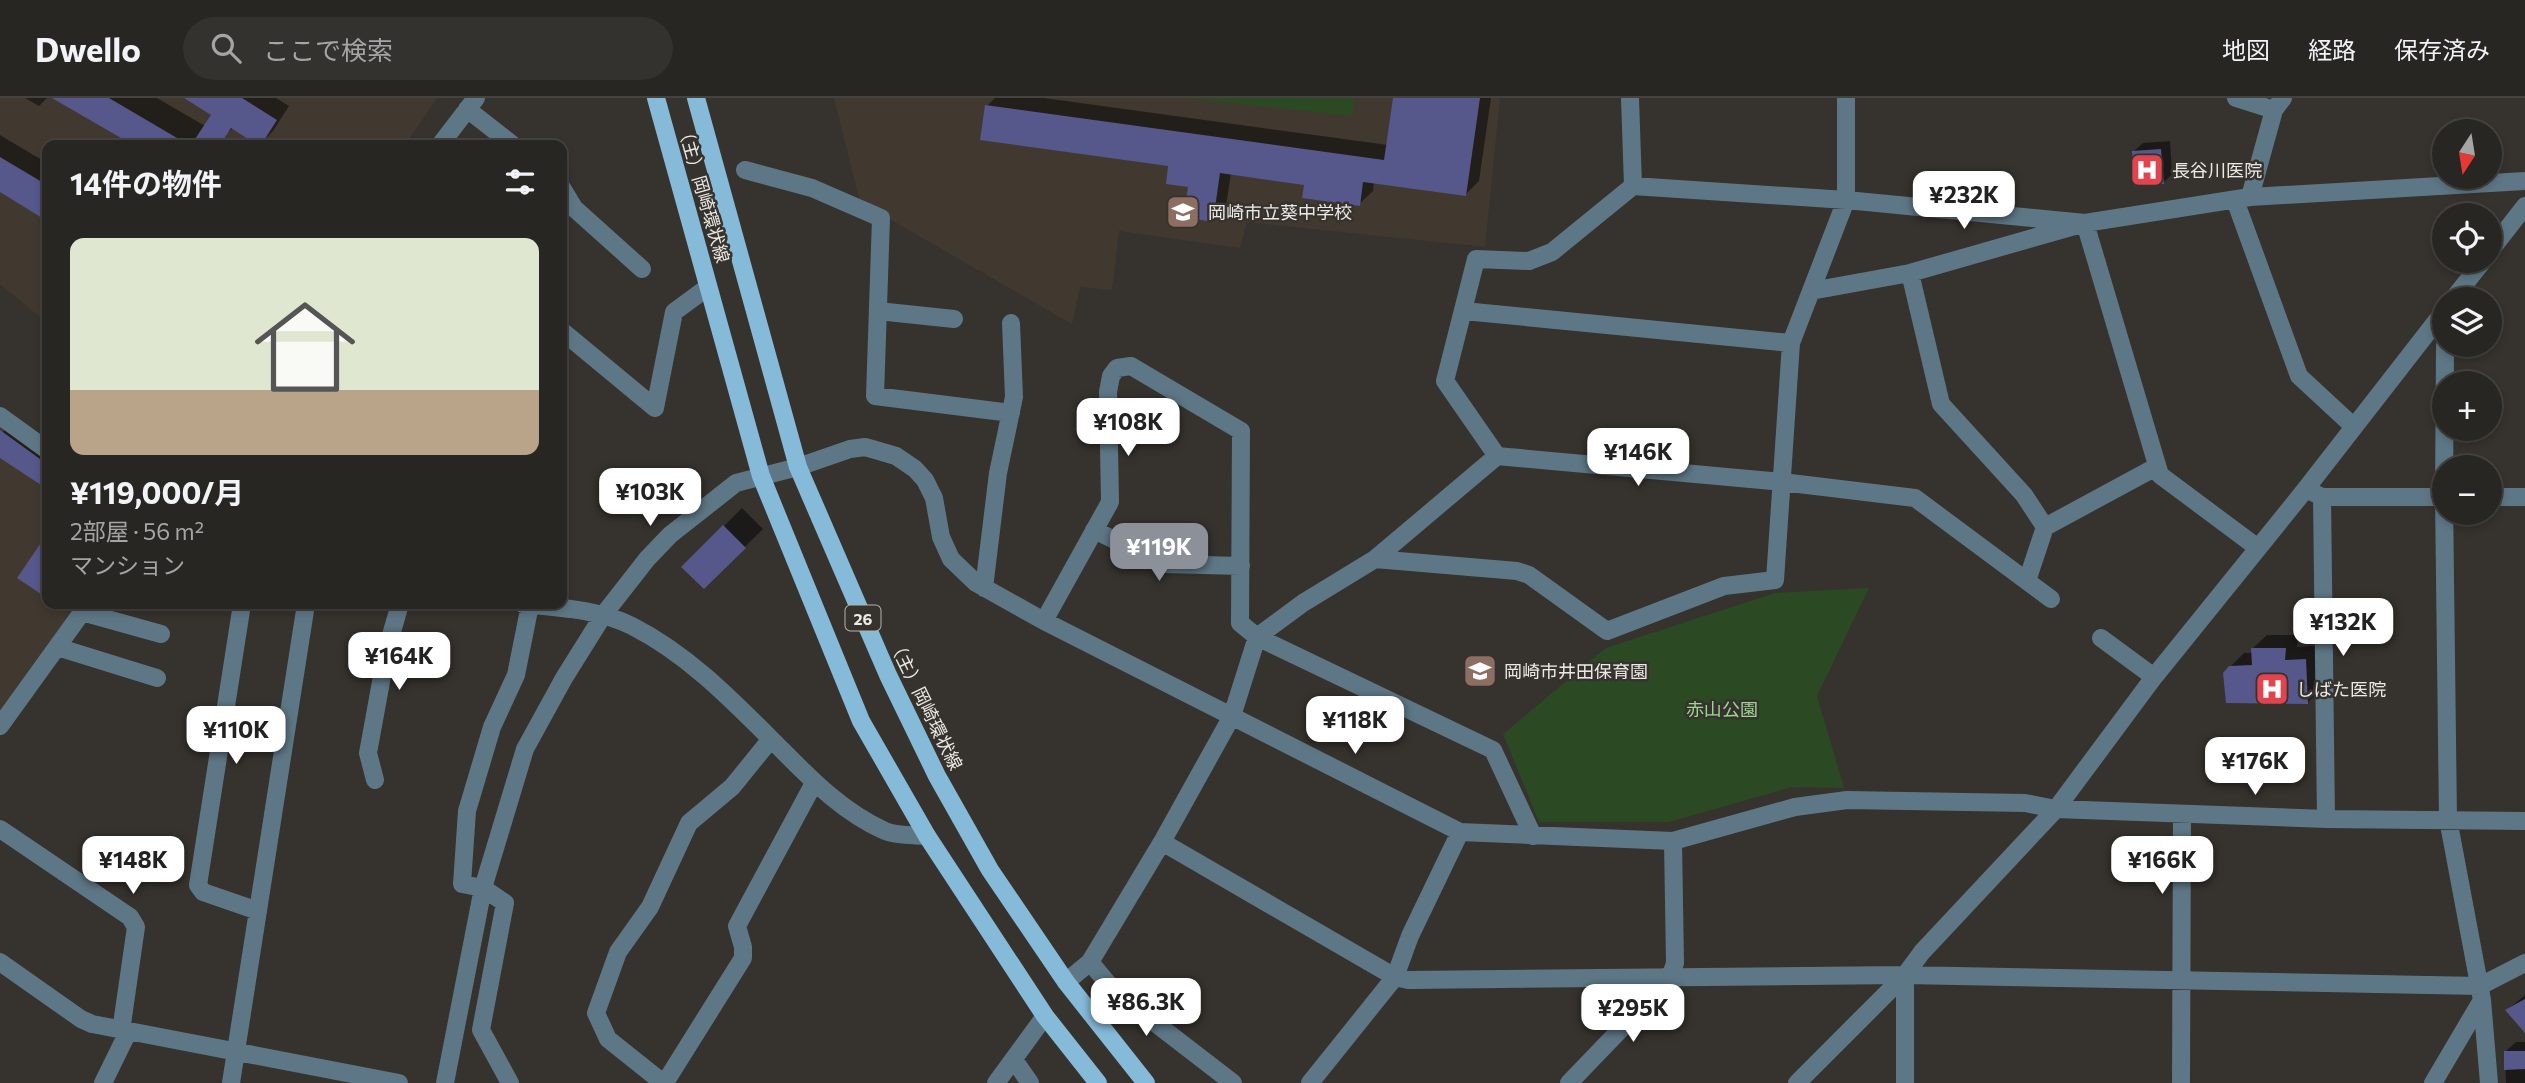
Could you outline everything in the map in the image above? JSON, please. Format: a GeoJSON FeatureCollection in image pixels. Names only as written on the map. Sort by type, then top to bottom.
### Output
{"type":"FeatureCollection","features":[{"type":"Feature","properties":{"kind":"main road","name":"（主）岡崎環状線"},"geometry":{"type":"LineString","coordinates":[[656,98],[761,476],[862,721],[928,836],[1045,1016],[1098,1083]]}},
{"type":"Feature","properties":{"kind":"main road","name":"（主）岡崎環状線"},"geometry":{"type":"LineString","coordinates":[[696,98],[798,467],[888,676],[937,776],[990,870],[1066,982],[1146,1083]]}},
{"type":"Feature","properties":{"kind":"street"},"geometry":{"type":"LineString","coordinates":[[1630,98],[1633,186]]}},
{"type":"Feature","properties":{"kind":"street"},"geometry":{"type":"LineString","coordinates":[[1375,559],[1517,570],[1529,575],[1607,631],[1724,586],[1774,580],[1791,343],[1846,200],[1846,98]]}},
{"type":"Feature","properties":{"kind":"street"},"geometry":{"type":"LineString","coordinates":[[2236,98],[2279,104],[2242,199],[2299,376],[2353,426]]}},
{"type":"Feature","properties":{"kind":"street"},"geometry":{"type":"LineString","coordinates":[[444,140],[471,104],[508,140]]}},
{"type":"Feature","properties":{"kind":"street"},"geometry":{"type":"LineString","coordinates":[[745,170],[812,188],[881,218],[875,396],[1010,413]]}},
{"type":"Feature","properties":{"kind":"street"},"geometry":{"type":"LineString","coordinates":[[1811,291],[1910,272],[2085,223],[2242,199],[2525,181]]}},
{"type":"Feature","properties":{"kind":"street"},"geometry":{"type":"LineString","coordinates":[[1497,456],[1445,382],[1476,259],[1529,261],[1552,252],[1633,186],[1846,200],[2085,223]]}},
{"type":"Feature","properties":{"kind":"street"},"geometry":{"type":"LineString","coordinates":[[567,196],[574,208],[642,269]]}},
{"type":"Feature","properties":{"kind":"street"},"geometry":{"type":"LineString","coordinates":[[2502,236],[2525,206]]}},
{"type":"Feature","properties":{"kind":"street"},"geometry":{"type":"LineString","coordinates":[[2085,223],[2160,475],[2258,548]]}},
{"type":"Feature","properties":{"kind":"street"},"geometry":{"type":"LineString","coordinates":[[1910,272],[1941,404],[2024,495],[2045,527]]}},
{"type":"Feature","properties":{"kind":"street"},"geometry":{"type":"LineString","coordinates":[[2462,287],[2474,273]]}},
{"type":"Feature","properties":{"kind":"street"},"geometry":{"type":"LineString","coordinates":[[567,335],[655,408],[674,312],[708,287]]}},
{"type":"Feature","properties":{"kind":"street"},"geometry":{"type":"LineString","coordinates":[[878,311],[954,319]]}},
{"type":"Feature","properties":{"kind":"street"},"geometry":{"type":"LineString","coordinates":[[1464,311],[1791,343]]}},
{"type":"Feature","properties":{"kind":"street"},"geometry":{"type":"LineString","coordinates":[[984,587],[998,473],[1014,397],[1011,323]]}},
{"type":"Feature","properties":{"kind":"street"},"geometry":{"type":"LineString","coordinates":[[1797,1083],[1905,975],[1922,952],[2056,808],[2154,677],[2258,548],[2314,493],[2353,426],[2432,326]]}},
{"type":"Feature","properties":{"kind":"street"},"geometry":{"type":"LineString","coordinates":[[2444,455],[2445,357]]}},
{"type":"Feature","properties":{"kind":"street"},"geometry":{"type":"LineString","coordinates":[[1044,621],[1110,502],[1108,392],[1111,376],[1117,368],[1131,366],[1241,431],[1240,622],[1257,636],[1493,750],[1533,836]]}},
{"type":"Feature","properties":{"kind":"street"},"geometry":{"type":"LineString","coordinates":[[0,416],[42,446]]}},
{"type":"Feature","properties":{"kind":"street"},"geometry":{"type":"LineString","coordinates":[[445,1083],[483,888],[525,749],[564,678],[604,614],[647,559],[670,535],[736,483],[865,447],[896,456],[925,480],[934,498],[941,537],[951,559],[984,587],[1044,621],[1460,832],[1673,841],[1795,807],[1847,800],[2025,803],[2056,808],[2326,819],[2525,821]]}},
{"type":"Feature","properties":{"kind":"street"},"geometry":{"type":"LineString","coordinates":[[1066,982],[1090,962],[1233,716],[1257,636],[1303,603],[1375,559],[1497,456],[1782,482],[1914,498],[2051,599]]}},
{"type":"Feature","properties":{"kind":"street"},"geometry":{"type":"LineString","coordinates":[[2027,581],[2045,527],[2156,467]]}},
{"type":"Feature","properties":{"kind":"street"},"geometry":{"type":"LineString","coordinates":[[2314,493],[2432,497]]}},
{"type":"Feature","properties":{"kind":"street"},"geometry":{"type":"LineString","coordinates":[[2314,493],[2326,819]]}},
{"type":"Feature","properties":{"kind":"street"},"geometry":{"type":"LineString","coordinates":[[2502,497],[2525,497]]}},
{"type":"Feature","properties":{"kind":"street"},"geometry":{"type":"LineString","coordinates":[[2444,525],[2448,819],[2481,993],[2489,1083]]}},
{"type":"Feature","properties":{"kind":"street"},"geometry":{"type":"LineString","coordinates":[[1094,530],[1164,564],[1241,566]]}},
{"type":"Feature","properties":{"kind":"street"},"geometry":{"type":"LineString","coordinates":[[0,726],[84,609]]}},
{"type":"Feature","properties":{"kind":"street"},"geometry":{"type":"LineString","coordinates":[[88,609],[161,634]]}},
{"type":"Feature","properties":{"kind":"street"},"geometry":{"type":"LineString","coordinates":[[241,609],[198,885],[203,892],[258,911]]}},
{"type":"Feature","properties":{"kind":"street"},"geometry":{"type":"LineString","coordinates":[[231,1083],[305,609]]}},
{"type":"Feature","properties":{"kind":"street"},"geometry":{"type":"LineString","coordinates":[[375,780],[368,753],[387,649],[399,609]]}},
{"type":"Feature","properties":{"kind":"street"},"geometry":{"type":"LineString","coordinates":[[510,1083],[481,1030],[505,902],[483,888],[462,884],[467,811],[492,727],[516,675],[529,609]]}},
{"type":"Feature","properties":{"kind":"street"},"geometry":{"type":"LineString","coordinates":[[563,609],[604,614],[633,626],[675,651],[709,678],[814,783],[850,812],[888,832],[928,836]]}},
{"type":"Feature","properties":{"kind":"street"},"geometry":{"type":"LineString","coordinates":[[2101,638],[2154,677]]}},
{"type":"Feature","properties":{"kind":"street"},"geometry":{"type":"LineString","coordinates":[[57,647],[157,678]]}},
{"type":"Feature","properties":{"kind":"street"},"geometry":{"type":"LineString","coordinates":[[771,739],[732,787],[689,823],[650,907],[618,951],[597,1013],[608,1040],[657,1078],[666,1081],[743,958],[737,926],[814,783]]}},
{"type":"Feature","properties":{"kind":"street"},"geometry":{"type":"LineString","coordinates":[[2181,1083],[2182,814]]}},
{"type":"Feature","properties":{"kind":"street"},"geometry":{"type":"LineString","coordinates":[[0,829],[130,917],[136,927],[125,1031],[103,1083]]}},
{"type":"Feature","properties":{"kind":"street"},"geometry":{"type":"LineString","coordinates":[[1310,1083],[1395,977],[1410,936],[1460,832]]}},
{"type":"Feature","properties":{"kind":"street"},"geometry":{"type":"LineString","coordinates":[[1569,1083],[1670,978],[1675,964],[1673,841]]}},
{"type":"Feature","properties":{"kind":"street"},"geometry":{"type":"LineString","coordinates":[[1162,842],[1395,977],[1408,980],[1905,975],[2181,980],[2481,993]]}},
{"type":"Feature","properties":{"kind":"street"},"geometry":{"type":"LineString","coordinates":[[0,962],[81,1019],[125,1031],[399,1083]]}},
{"type":"Feature","properties":{"kind":"street"},"geometry":{"type":"LineString","coordinates":[[1090,962],[1115,992],[1233,1083]]}},
{"type":"Feature","properties":{"kind":"street"},"geometry":{"type":"LineString","coordinates":[[2433,1083],[2481,993],[2525,963]]}},
{"type":"Feature","properties":{"kind":"street"},"geometry":{"type":"LineString","coordinates":[[1905,975],[1905,1083]]}},
{"type":"Feature","properties":{"kind":"street"},"geometry":{"type":"LineString","coordinates":[[996,1083],[1045,1016]]}},
{"type":"Feature","properties":{"kind":"street"},"geometry":{"type":"LineString","coordinates":[[1014,1060],[1030,1083]]}},
{"type":"Feature","properties":{"kind":"shaded area"},"geometry":{"type":"Polygon","coordinates":[[[0,98],[437,98],[408,140],[42,140],[42,319],[0,284],[0,98]]]}},
{"type":"Feature","properties":{"kind":"shaded area","name":"岡崎市立葵中学校"},"geometry":{"type":"Polygon","coordinates":[[[834,98],[1500,98],[1485,247],[1247,222],[1240,248],[1119,231],[1112,290],[1080,287],[1072,324],[860,202],[834,98]]]}},
{"type":"Feature","properties":{"kind":"shaded area"},"geometry":{"type":"Polygon","coordinates":[[[0,422],[42,452],[42,609],[73,609],[0,710],[0,422]]]}},
{"type":"Feature","properties":{"kind":"green space"},"geometry":{"type":"Polygon","coordinates":[[[1186,98],[1354,98],[1352,116],[1186,98]]]}},
{"type":"Feature","properties":{"kind":"green space","name":"赤山公園"},"geometry":{"type":"Polygon","coordinates":[[[1869,588],[1817,696],[1844,788],[1792,787],[1669,822],[1539,822],[1503,734],[1606,648],[1775,593],[1869,588]]]}},
{"type":"Feature","properties":{"kind":"building"},"geometry":{"type":"Polygon","coordinates":[[[52,98],[109,98],[180,140],[120,140],[121,138],[52,98]]]}},
{"type":"Feature","properties":{"kind":"building"},"geometry":{"type":"Polygon","coordinates":[[[184,98],[242,98],[277,120],[264,140],[249,140],[231,128],[223,140],[194,140],[211,115],[184,98]]]}},
{"type":"Feature","properties":{"kind":"building"},"geometry":{"type":"Polygon","coordinates":[[[1393,98],[1480,98],[1466,196],[1363,182],[1360,206],[1302,198],[1304,185],[1220,173],[1213,222],[1183,217],[1188,187],[1166,184],[1168,166],[980,140],[985,105],[1384,160],[1393,98]]]}},
{"type":"Feature","properties":{"kind":"building"},"geometry":{"type":"Polygon","coordinates":[[[2161,149],[2164,184],[2134,186],[2132,151],[2161,149]]]}},
{"type":"Feature","properties":{"kind":"building"},"geometry":{"type":"Polygon","coordinates":[[[0,157],[42,182],[42,218],[0,192],[0,157]]]}},
{"type":"Feature","properties":{"kind":"building"},"geometry":{"type":"Polygon","coordinates":[[[0,430],[42,460],[42,486],[0,458],[0,430]]]}},
{"type":"Feature","properties":{"kind":"building"},"geometry":{"type":"Polygon","coordinates":[[[723,525],[746,548],[704,589],[681,567],[723,525]]]}},
{"type":"Feature","properties":{"kind":"building"},"geometry":{"type":"Polygon","coordinates":[[[42,541],[42,595],[17,578],[42,541]]]}},
{"type":"Feature","properties":{"kind":"building"},"geometry":{"type":"Polygon","coordinates":[[[2251,648],[2286,648],[2285,660],[2306,659],[2308,704],[2226,703],[2223,673],[2229,666],[2252,665],[2251,648]]]}},
{"type":"Feature","properties":{"kind":"building"},"geometry":{"type":"Polygon","coordinates":[[[2525,999],[2525,1033],[2505,1010],[2525,999]]]}},
{"type":"Feature","properties":{"kind":"building"},"geometry":{"type":"Polygon","coordinates":[[[2504,1051],[2525,1051],[2525,1069],[2504,1070],[2504,1051]]]}},
{"type":"Feature","properties":{"kind":"place","name":"長谷川医院"},"geometry":{"type":"Point","coordinates":[2147,170]}},
{"type":"Feature","properties":{"kind":"place","name":"岡崎市立葵中学校"},"geometry":{"type":"Point","coordinates":[1183,212]}},
{"type":"Feature","properties":{"kind":"place","name":"岡崎市井田保育園"},"geometry":{"type":"Point","coordinates":[1480,671]}},
{"type":"Feature","properties":{"kind":"place","name":"しばた医院"},"geometry":{"type":"Point","coordinates":[2272,689]}}]}
